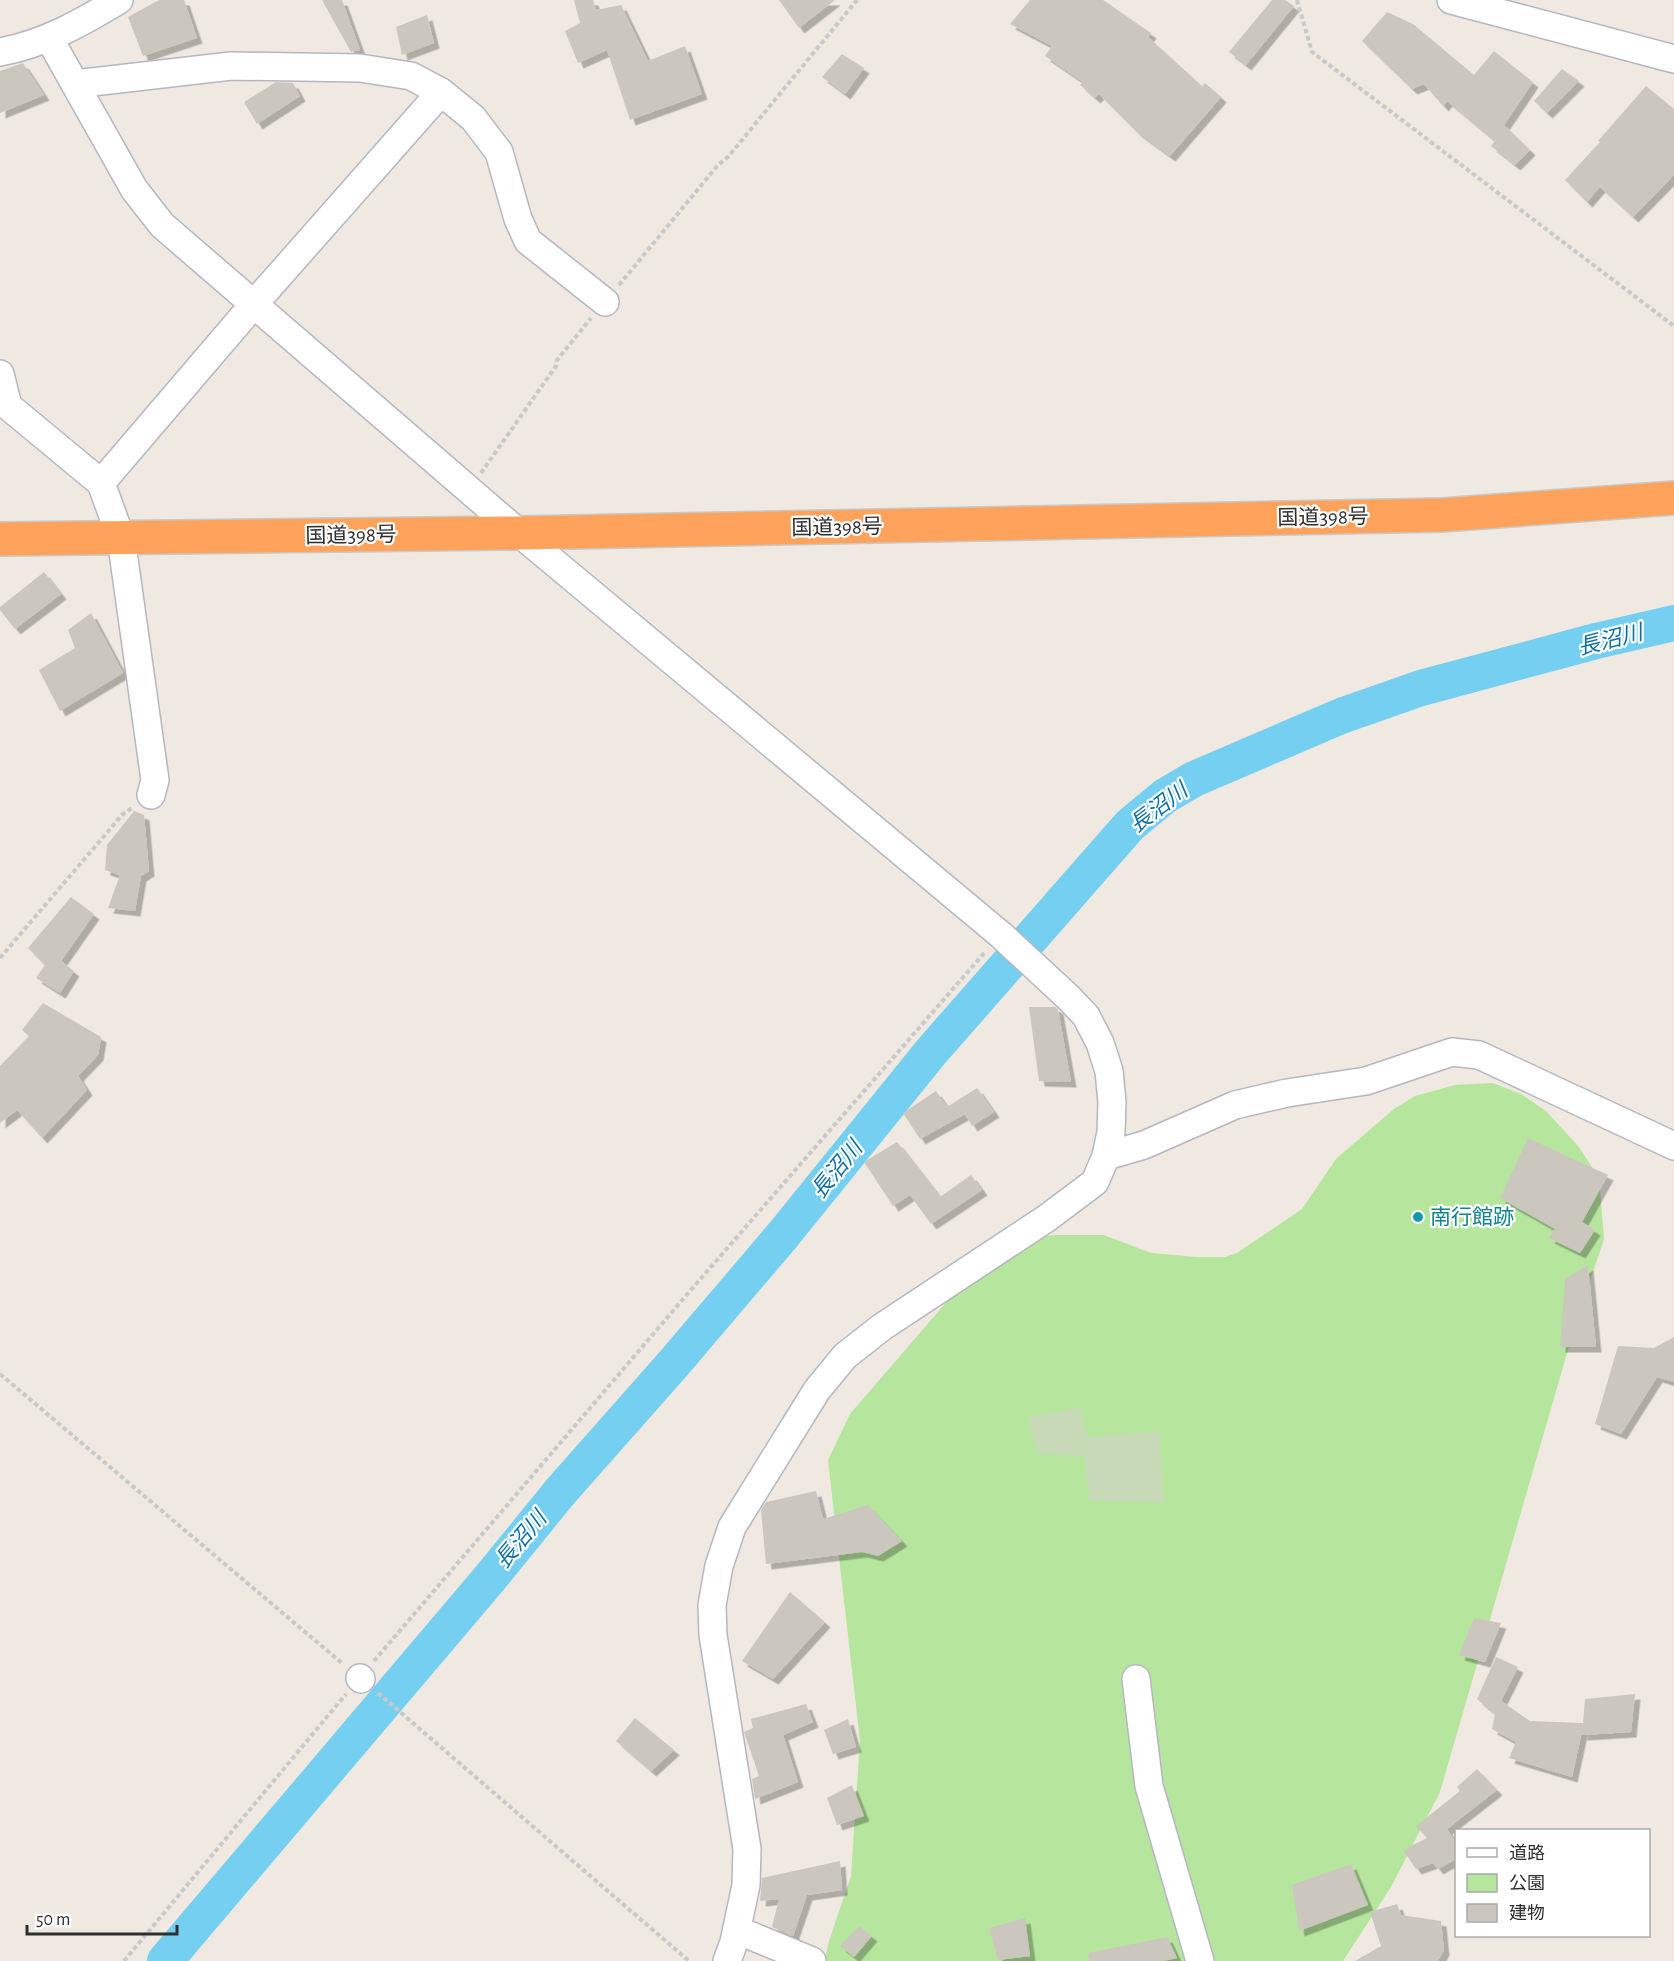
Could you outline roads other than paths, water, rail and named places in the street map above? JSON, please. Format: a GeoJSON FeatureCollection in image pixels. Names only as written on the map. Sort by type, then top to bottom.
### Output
{"type":"FeatureCollection","features":[{"type":"Feature","properties":{"kind":"highway","name":"国道398号"},"geometry":{"type":"LineString","coordinates":[[0,539],[519,533],[1442,515],[1674,498]]}},
{"type":"Feature","properties":{"kind":"street"},"geometry":{"type":"LineString","coordinates":[[0,52],[23,48],[49,38],[90,18],[119,0]]}},
{"type":"Feature","properties":{"kind":"street"},"geometry":{"type":"LineString","coordinates":[[1451,0],[1674,59]]}},
{"type":"Feature","properties":{"kind":"street"},"geometry":{"type":"LineString","coordinates":[[49,38],[134,189],[162,225],[519,533],[1001,935],[1086,1016],[1100,1043],[1109,1071],[1112,1102],[1111,1132],[1106,1156],[1095,1182],[1074,1199],[882,1327],[845,1356],[817,1390],[732,1527],[719,1566],[712,1605],[713,1635],[747,1849],[746,1886],[737,1930],[727,1961]]}},
{"type":"Feature","properties":{"kind":"street"},"geometry":{"type":"LineString","coordinates":[[75,84],[231,66],[360,68],[411,76],[441,92],[474,118],[499,152],[518,219],[528,242],[605,302]]}},
{"type":"Feature","properties":{"kind":"street"},"geometry":{"type":"LineString","coordinates":[[101,483],[254,304],[441,92]]}},
{"type":"Feature","properties":{"kind":"street"},"geometry":{"type":"LineString","coordinates":[[0,374],[8,406],[101,483],[121,538],[155,780],[151,795]]}},
{"type":"Feature","properties":{"kind":"street"},"geometry":{"type":"LineString","coordinates":[[1106,1156],[1144,1145],[1235,1105],[1287,1093],[1366,1081],[1452,1052],[1479,1055],[1674,1146]]}},
{"type":"Feature","properties":{"kind":"street"},"geometry":{"type":"LineString","coordinates":[[1136,1679],[1149,1786],[1200,1961]]}},
{"type":"Feature","properties":{"kind":"street"},"geometry":{"type":"LineString","coordinates":[[737,1930],[812,1961]]}},
{"type":"Feature","properties":{"kind":"waterway","name":"長沼川"},"geometry":{"type":"LineString","coordinates":[[165,1961],[490,1578],[560,1492],[783,1235],[931,1052],[1130,825],[1165,796],[1194,779],[1341,716],[1421,688],[1596,641],[1674,623]]}},
{"type":"Feature","properties":{"kind":"place","name":"南行館跡"},"geometry":{"type":"Point","coordinates":[1418,1217]}}]}
